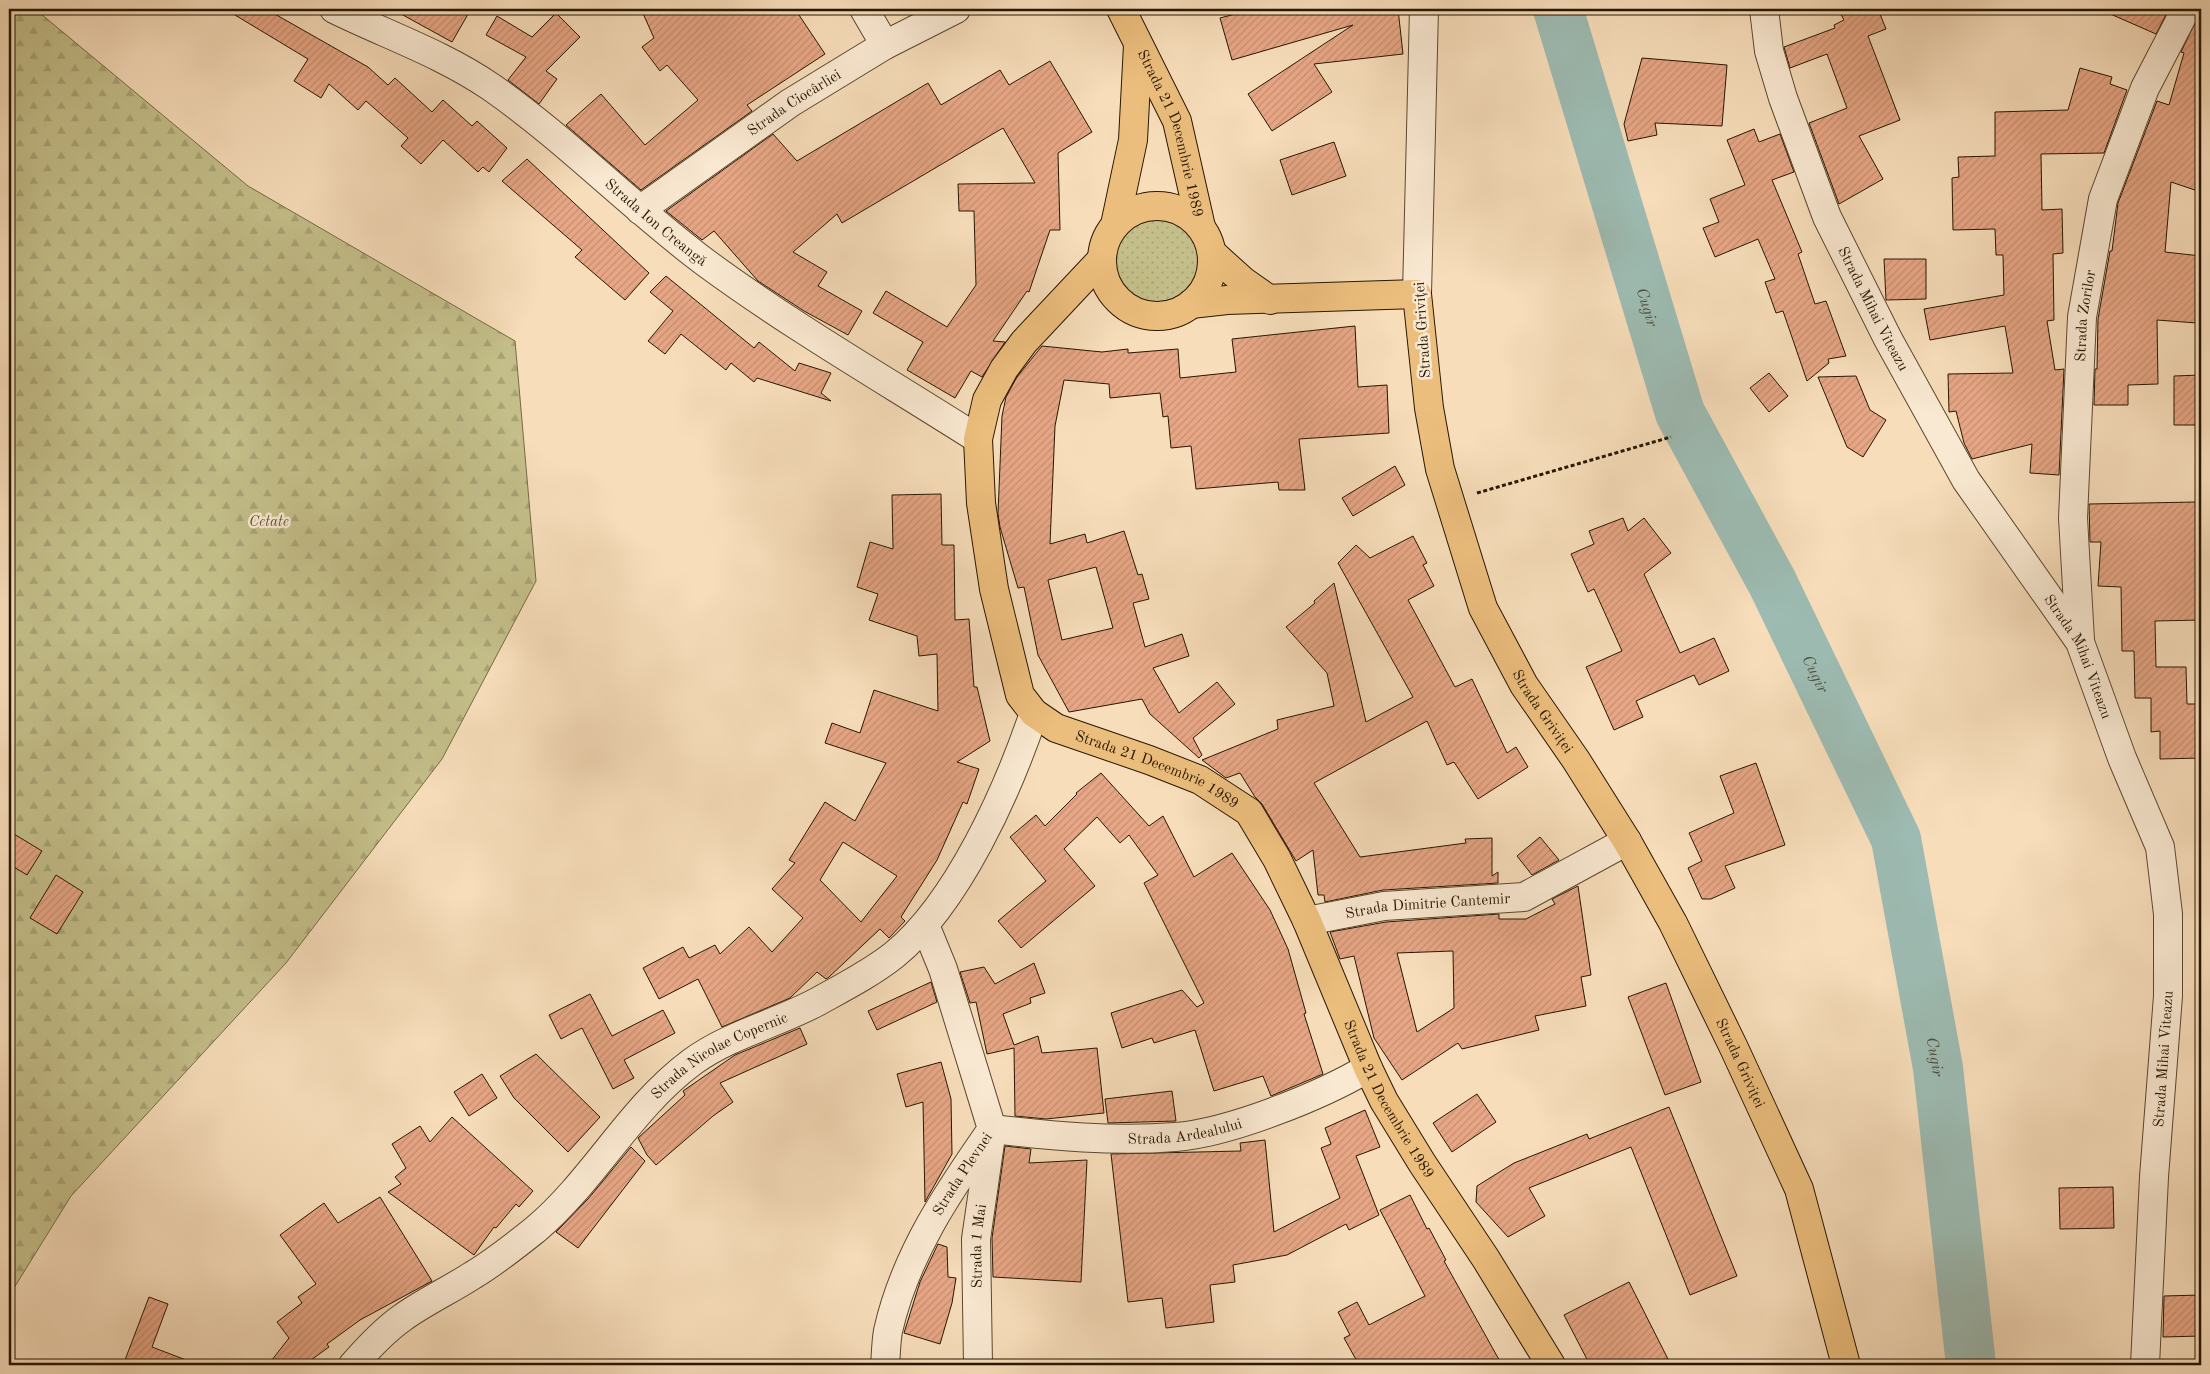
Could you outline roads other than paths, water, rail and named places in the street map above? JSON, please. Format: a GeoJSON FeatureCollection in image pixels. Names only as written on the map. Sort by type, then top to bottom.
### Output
{"type":"FeatureCollection","features":[{"type":"Feature","properties":{"kind":"main road","name":"Strada 21 Decembrie 1989"},"geometry":{"type":"LineString","coordinates":[[1121,9],[1177,121],[1201,227]]}},
{"type":"Feature","properties":{"kind":"main road","name":"Strada 21 Decembrie 1989"},"geometry":{"type":"LineString","coordinates":[[1115,225],[1133,140],[1138,41]]}},
{"type":"Feature","properties":{"kind":"main road"},"geometry":{"type":"LineString","coordinates":[[1158,206],[1174,208],[1189,216],[1201,227],[1212,253],[1212,267],[1208,281],[1201,294],[1191,304],[1176,312],[1158,316],[1141,313],[1125,305],[1112,292],[1104,277],[1102,259],[1106,241],[1115,225],[1127,214],[1142,208],[1158,206]]}},
{"type":"Feature","properties":{"kind":"main road"},"geometry":{"type":"LineString","coordinates":[[1212,253],[1243,281],[1270,300]]}},
{"type":"Feature","properties":{"kind":"main road","name":"Strada 21 Decembrie 1989"},"geometry":{"type":"LineString","coordinates":[[1102,259],[1024,342],[1004,369],[987,400],[978,440],[981,503],[994,589],[1020,695],[1034,713],[1056,728],[1200,780],[1248,812],[1277,859],[1307,922],[1368,1068],[1422,1163],[1491,1267],[1551,1365]]}},
{"type":"Feature","properties":{"kind":"main road"},"geometry":{"type":"LineString","coordinates":[[1191,304],[1227,300],[1417,294]]}},
{"type":"Feature","properties":{"kind":"main road","name":"Strada Griviței"},"geometry":{"type":"LineString","coordinates":[[1417,294],[1429,408],[1440,469],[1483,608],[1524,685],[1576,760],[1627,842],[1673,923],[1725,1030],[1798,1189],[1846,1365]]}},
{"type":"Feature","properties":{"kind":"street","name":"Strada Ion Creangă"},"geometry":{"type":"LineString","coordinates":[[334,9],[442,58],[490,86],[540,123],[640,210],[704,261],[772,311],[978,440]]}},
{"type":"Feature","properties":{"kind":"street"},"geometry":{"type":"LineString","coordinates":[[864,9],[885,46]]}},
{"type":"Feature","properties":{"kind":"street","name":"Strada Ciocârliei"},"geometry":{"type":"LineString","coordinates":[[640,210],[790,103],[885,46],[956,9]]}},
{"type":"Feature","properties":{"kind":"street","name":"Strada Griviței"},"geometry":{"type":"LineString","coordinates":[[1417,294],[1424,9]]}},
{"type":"Feature","properties":{"kind":"street","name":"Strada Mihai Viteazu"},"geometry":{"type":"LineString","coordinates":[[1764,9],[1769,51],[1786,107],[1828,217],[1879,322],[1966,480],[2080,642],[2122,758],[2160,848],[2168,914],[2168,996],[2154,1177],[2145,1365]]}},
{"type":"Feature","properties":{"kind":"street","name":"Strada Zorilor"},"geometry":{"type":"LineString","coordinates":[[2080,642],[2073,518],[2082,317],[2103,200],[2145,88],[2186,9]]}},
{"type":"Feature","properties":{"kind":"street","name":"Strada Nicolae Copernic"},"geometry":{"type":"LineString","coordinates":[[353,1365],[401,1318],[476,1274],[537,1228],[572,1192],[627,1124],[692,1062],[732,1039],[804,1009],[860,979],[895,954],[925,925],[973,853],[1018,756],[1034,713]]}},
{"type":"Feature","properties":{"kind":"street","name":"Strada Dimitrie Cantemir"},"geometry":{"type":"LineString","coordinates":[[1307,922],[1384,906],[1524,897],[1627,842]]}},
{"type":"Feature","properties":{"kind":"street","name":"Strada Plevnei"},"geometry":{"type":"LineString","coordinates":[[885,1365],[888,1332],[909,1267],[936,1213],[992,1129],[943,969],[925,925]]}},
{"type":"Feature","properties":{"kind":"street","name":"Strada Ardealului"},"geometry":{"type":"LineString","coordinates":[[992,1129],[1043,1135],[1121,1139],[1177,1137],[1231,1126],[1343,1082],[1368,1068]]}},
{"type":"Feature","properties":{"kind":"street","name":"Strada 1 Mai"},"geometry":{"type":"LineString","coordinates":[[978,1365],[976,1239],[992,1129]]}},
{"type":"Feature","properties":{"kind":"waterway","name":"Cugir"},"geometry":{"type":"LineString","coordinates":[[1558,9],[1680,413],[1772,582],[1896,839],[1938,1068],[1971,1365]]}},
{"type":"Feature","properties":{"kind":"park label","name":"Cetate"},"geometry":{"type":"Point","coordinates":[269,521]}}]}
